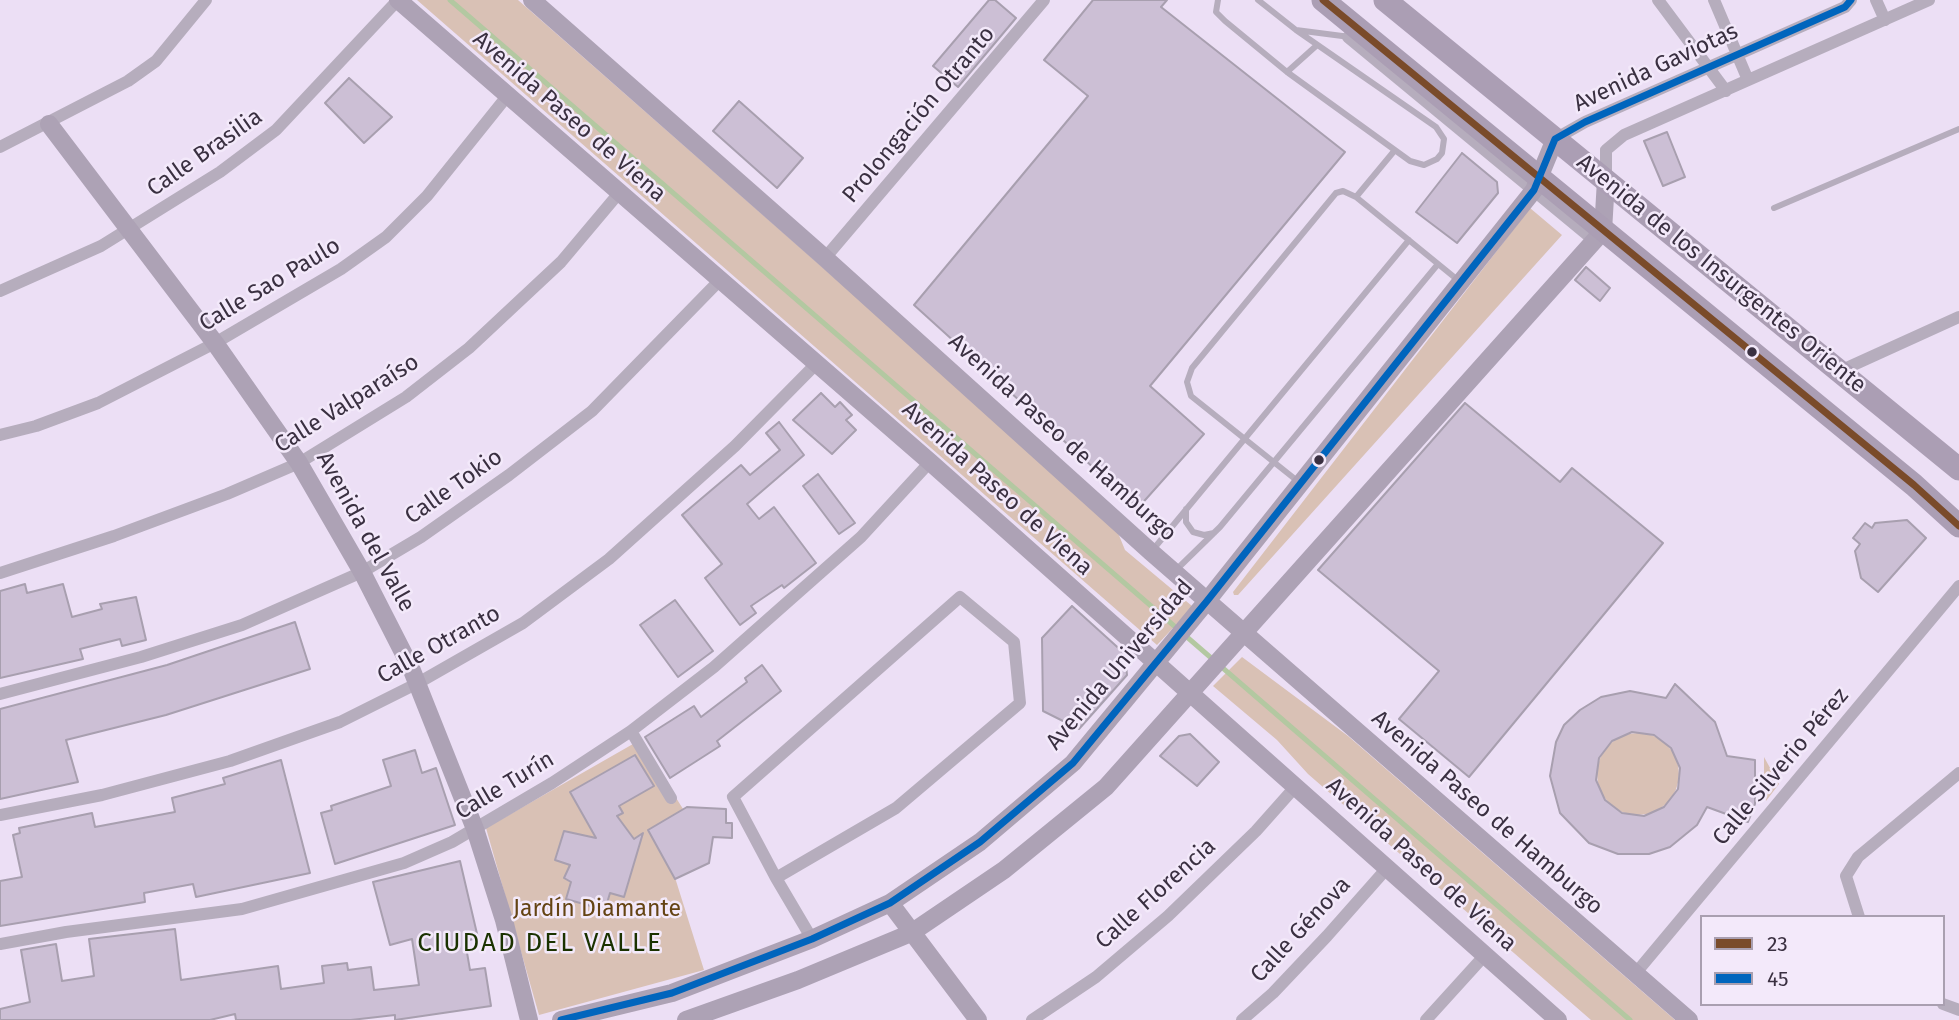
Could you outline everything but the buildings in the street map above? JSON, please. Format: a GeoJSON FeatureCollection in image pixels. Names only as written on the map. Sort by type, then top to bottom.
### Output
{"type":"FeatureCollection","features":[{"type":"Feature","properties":{"kind":"highway","name":"Avenida de los Insurgentes Oriente"},"geometry":{"type":"LineString","coordinates":[[1323,0],[1358,38],[1534,184],[1914,485],[1959,526]]}},
{"type":"Feature","properties":{"kind":"highway","name":"Avenida de los Insurgentes Oriente"},"geometry":{"type":"LineString","coordinates":[[1385,0],[1959,469]]}},
{"type":"Feature","properties":{"kind":"street"},"geometry":{"type":"LineString","coordinates":[[0,147],[128,81],[156,61],[206,0]]}},
{"type":"Feature","properties":{"kind":"street","name":"Avenida Paseo de Viena"},"geometry":{"type":"LineString","coordinates":[[398,0],[930,462],[1558,1020]]}},
{"type":"Feature","properties":{"kind":"street","name":"Calle Brasilia"},"geometry":{"type":"LineString","coordinates":[[0,291],[130,231],[220,172],[276,130],[398,0]]}},
{"type":"Feature","properties":{"kind":"street","name":"Avenida Paseo de Hamburgo"},"geometry":{"type":"LineString","coordinates":[[532,0],[825,258],[1151,552],[1689,1020]]}},
{"type":"Feature","properties":{"kind":"street","name":"Prolongación Otranto"},"geometry":{"type":"LineString","coordinates":[[825,258],[1044,0]]}},
{"type":"Feature","properties":{"kind":"street"},"geometry":{"type":"LineString","coordinates":[[1658,0],[1711,67],[1726,91]]}},
{"type":"Feature","properties":{"kind":"street"},"geometry":{"type":"LineString","coordinates":[[1714,0],[1748,80]]}},
{"type":"Feature","properties":{"kind":"street","name":"Avenida Gaviotas"},"geometry":{"type":"LineString","coordinates":[[1555,139],[1585,122],[1845,7],[1851,0]]}},
{"type":"Feature","properties":{"kind":"street"},"geometry":{"type":"LineString","coordinates":[[1876,0],[1885,20]]}},
{"type":"Feature","properties":{"kind":"street","name":"Avenida Gaviotas"},"geometry":{"type":"LineString","coordinates":[[1606,180],[1604,157],[1611,143],[1624,135],[1929,0]]}},
{"type":"Feature","properties":{"kind":"street","name":"Calle Sao Paulo"},"geometry":{"type":"LineString","coordinates":[[0,435],[98,403],[215,343],[341,269],[386,237],[427,197],[508,95]]}},
{"type":"Feature","properties":{"kind":"street","name":"Avenida del Valle"},"geometry":{"type":"LineString","coordinates":[[49,124],[215,343],[299,463],[362,572],[418,683],[475,829],[504,920],[529,1020]]}},
{"type":"Feature","properties":{"kind":"street","name":"Avenida Universidad"},"geometry":{"type":"LineString","coordinates":[[561,1020],[672,993],[811,939],[890,903],[980,842],[1073,763],[1208,601],[1534,184],[1555,139]]}},
{"type":"Feature","properties":{"kind":"street"},"geometry":{"type":"LineString","coordinates":[[686,1020],[798,980],[911,933],[1004,870],[1106,787],[1599,236],[1606,180]]}},
{"type":"Feature","properties":{"kind":"street","name":"Calle Valparaíso"},"geometry":{"type":"LineString","coordinates":[[0,573],[114,536],[227,494],[299,463],[406,397],[469,348],[561,262],[619,193]]}},
{"type":"Feature","properties":{"kind":"street","name":"Calle Tokio"},"geometry":{"type":"LineString","coordinates":[[0,694],[141,657],[242,625],[362,572],[443,522],[592,411],[719,281]]}},
{"type":"Feature","properties":{"kind":"street"},"geometry":{"type":"LineString","coordinates":[[1840,370],[1959,317]]}},
{"type":"Feature","properties":{"kind":"street","name":"Calle Otranto"},"geometry":{"type":"LineString","coordinates":[[0,815],[102,795],[230,761],[340,722],[418,683],[523,622],[609,559],[725,455],[817,363]]}},
{"type":"Feature","properties":{"kind":"street","name":"Calle Turín"},"geometry":{"type":"LineString","coordinates":[[0,944],[66,932],[242,909],[404,863],[475,829],[631,731],[714,667],[817,578],[895,502],[930,462]]}},
{"type":"Feature","properties":{"kind":"street","name":"Calle Silverio Pérez"},"geometry":{"type":"LineString","coordinates":[[1635,974],[1959,586]]}},
{"type":"Feature","properties":{"kind":"street"},"geometry":{"type":"LineString","coordinates":[[776,878],[896,808],[1020,703],[1014,642],[960,597],[733,797],[776,878],[811,939]]}},
{"type":"Feature","properties":{"kind":"street"},"geometry":{"type":"LineString","coordinates":[[631,731],[671,799]]}},
{"type":"Feature","properties":{"kind":"street"},"geometry":{"type":"LineString","coordinates":[[1858,915],[1846,876],[1858,857],[1959,773]]}},
{"type":"Feature","properties":{"kind":"street","name":"Calle Florencia"},"geometry":{"type":"LineString","coordinates":[[1032,1020],[1096,977],[1168,916],[1256,831],[1296,786]]}},
{"type":"Feature","properties":{"kind":"street","name":"Calle Génova"},"geometry":{"type":"LineString","coordinates":[[1242,1020],[1273,993],[1388,867]]}},
{"type":"Feature","properties":{"kind":"street"},"geometry":{"type":"LineString","coordinates":[[890,903],[978,1020]]}},
{"type":"Feature","properties":{"kind":"street"},"geometry":{"type":"LineString","coordinates":[[1426,1020],[1485,954]]}},
{"type":"Feature","properties":{"kind":"lane"},"geometry":{"type":"LineString","coordinates":[[1218,0],[1216,12],[1287,72],[1410,161],[1424,165],[1442,153],[1444,139],[1436,127],[1316,46],[1258,0]]}},
{"type":"Feature","properties":{"kind":"lane"},"geometry":{"type":"LineString","coordinates":[[1296,30],[1358,38]]}},
{"type":"Feature","properties":{"kind":"lane"},"geometry":{"type":"LineString","coordinates":[[1287,72],[1316,46]]}},
{"type":"Feature","properties":{"kind":"lane"},"geometry":{"type":"LineString","coordinates":[[1774,208],[1959,129]]}},
{"type":"Feature","properties":{"kind":"lane"},"geometry":{"type":"LineString","coordinates":[[1356,197],[1395,150]]}},
{"type":"Feature","properties":{"kind":"lane"},"geometry":{"type":"LineString","coordinates":[[1301,484],[1191,396],[1188,390],[1188,375],[1336,193],[1343,191],[1356,197],[1459,281]]}},
{"type":"Feature","properties":{"kind":"lane"},"geometry":{"type":"LineString","coordinates":[[1151,552],[1409,240]]}},
{"type":"Feature","properties":{"kind":"lane"},"geometry":{"type":"LineString","coordinates":[[1174,572],[1216,531],[1438,264]]}},
{"type":"Feature","properties":{"kind":"lane"},"geometry":{"type":"LineString","coordinates":[[1186,509],[1186,522],[1193,532],[1204,536],[1216,531]]}},
{"type":"Feature","properties":{"kind":"green space"},"geometry":{"type":"Polygon","coordinates":[[[417,0],[518,0],[1114,523],[1125,550],[1192,606],[1188,612],[1157,645],[417,0]]]}},
{"type":"Feature","properties":{"kind":"green space"},"geometry":{"type":"Polygon","coordinates":[[[1530,208],[1562,235],[1238,595],[1234,595],[1233,592],[1530,208]]]}},
{"type":"Feature","properties":{"kind":"green space"},"geometry":{"type":"Polygon","coordinates":[[[1242,657],[1348,736],[1675,1020],[1591,1020],[1308,774],[1277,740],[1213,686],[1242,657]]]}},
{"type":"Feature","properties":{"kind":"green space"},"geometry":{"type":"Polygon","coordinates":[[[1638,733],[1654,736],[1667,745],[1676,758],[1679,774],[1676,790],[1667,803],[1654,812],[1638,815],[1622,812],[1609,803],[1600,790],[1597,774],[1600,758],[1609,745],[1622,736],[1638,733]]]}},
{"type":"Feature","properties":{"kind":"green space","name":"Jardín Diamante"},"geometry":{"type":"Polygon","coordinates":[[[640,740],[683,809],[649,831],[672,868],[704,970],[539,1015],[486,828],[640,740]]]}},
{"type":"Feature","properties":{"kind":"green space"},"geometry":{"type":"Polygon","coordinates":[[[1764,757],[1779,784],[1766,801],[1764,782],[1764,757]]]}},
{"type":"Feature","properties":{"kind":"waterway"},"geometry":{"type":"LineString","coordinates":[[450,0],[1630,1020]]}},
{"type":"Feature","properties":{"kind":"transit line","name":"23"},"geometry":{"type":"LineString","coordinates":[[1323,0],[1914,485],[1959,526]]}},
{"type":"Feature","properties":{"kind":"transit line","name":"45"},"geometry":{"type":"LineString","coordinates":[[561,1020],[672,993],[812,939],[890,903],[980,842],[1073,763],[1207,601],[1534,190],[1555,139],[1585,122],[1845,7],[1851,0]]}},
{"type":"Feature","properties":{"kind":"district","name":"CIUDAD DEL VALLE"},"geometry":{"type":"Point","coordinates":[540,944]}}]}
